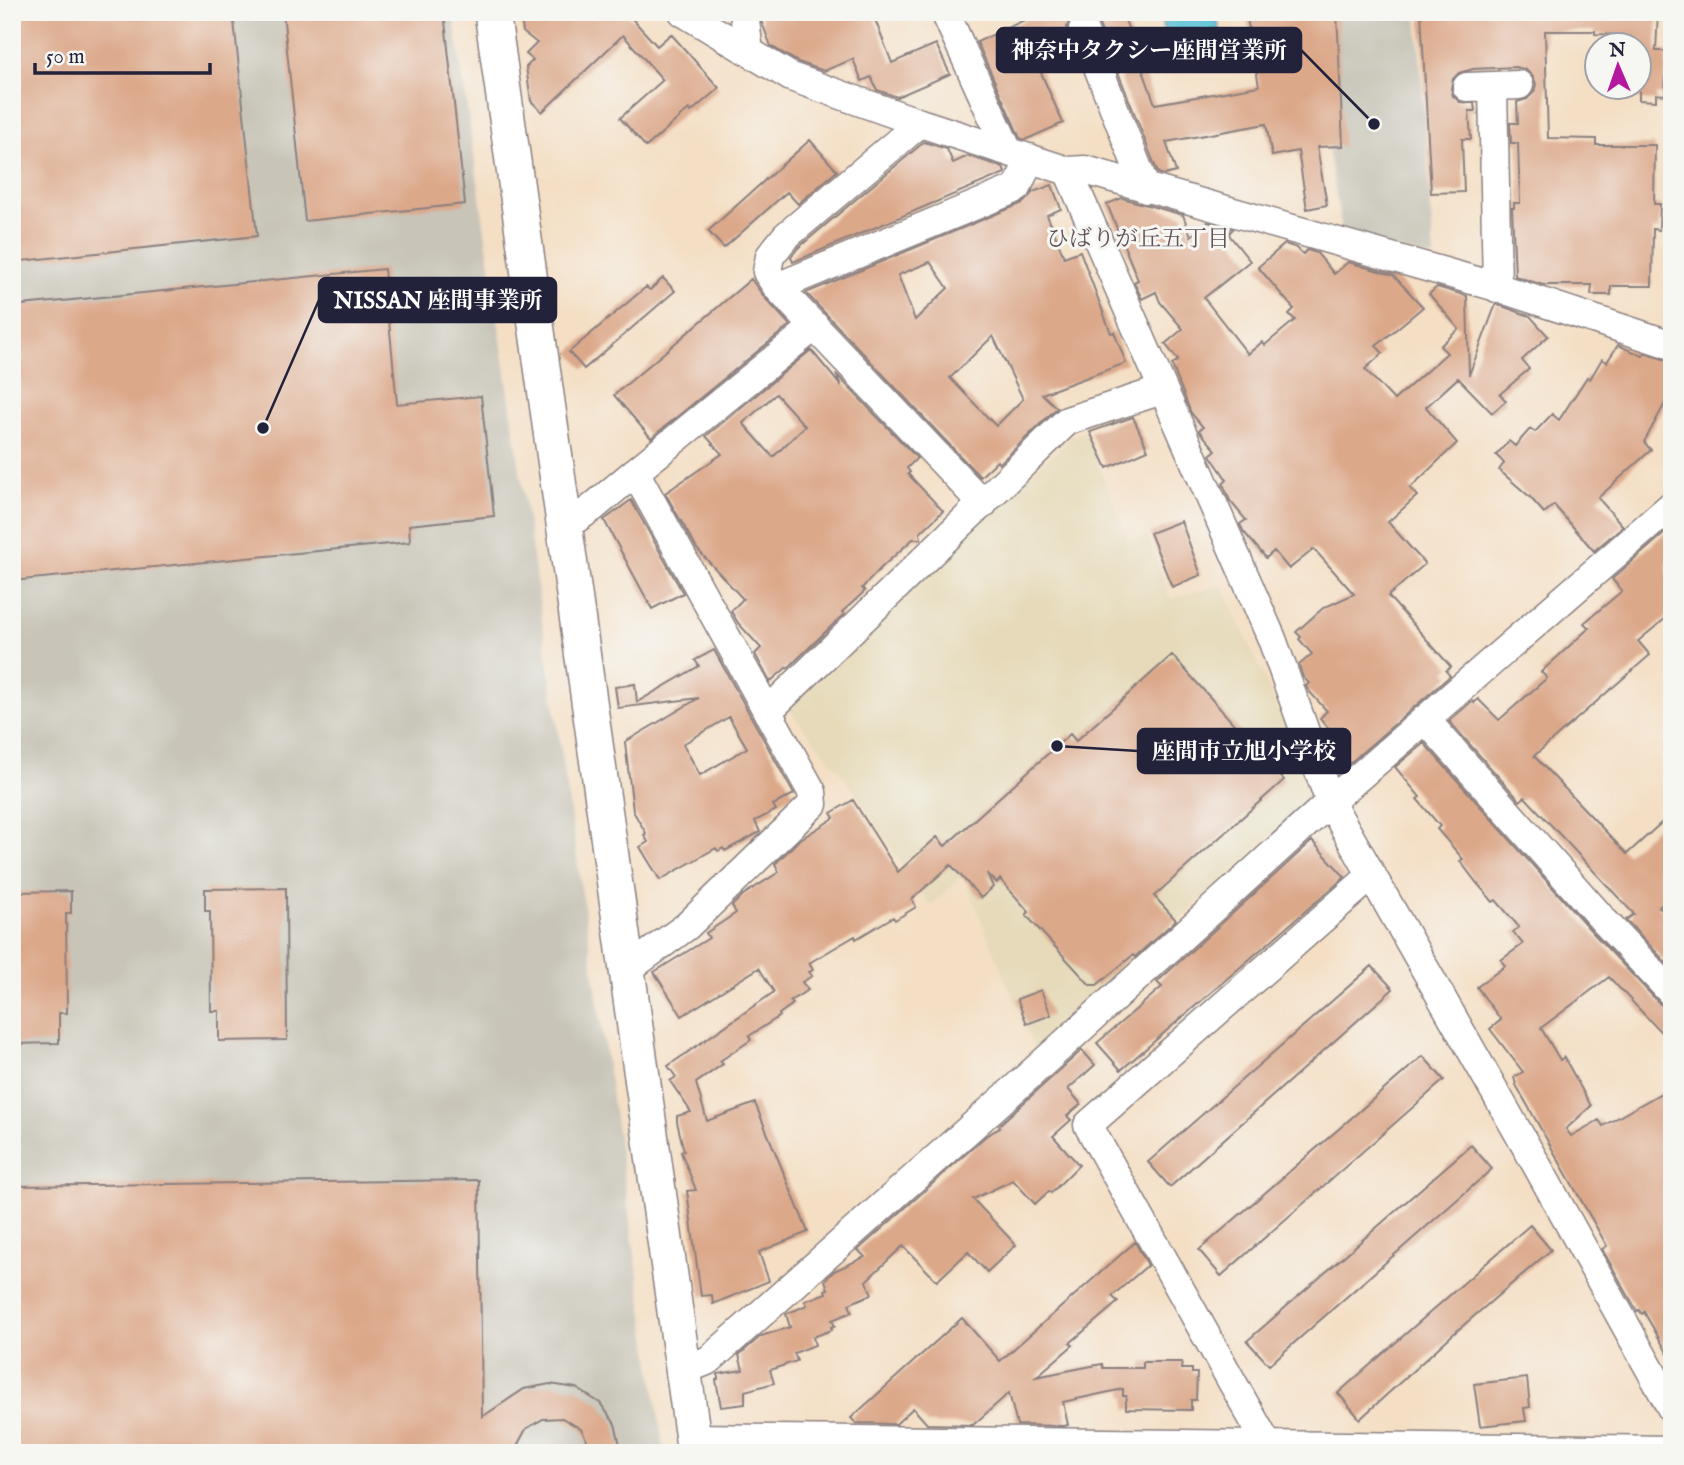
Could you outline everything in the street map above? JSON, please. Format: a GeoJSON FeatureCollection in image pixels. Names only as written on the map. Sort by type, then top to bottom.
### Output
{"type":"FeatureCollection","features":[{"type":"Feature","properties":{"kind":"street"},"geometry":{"type":"LineString","coordinates":[[492,12],[694,1445],[1267,1444],[1415,1449],[1672,1450]]}},
{"type":"Feature","properties":{"kind":"street"},"geometry":{"type":"LineString","coordinates":[[683,12],[791,77],[920,123],[1068,171],[1085,170],[1146,190],[1497,288],[1672,345]]}},
{"type":"Feature","properties":{"kind":"street"},"geometry":{"type":"LineString","coordinates":[[744,12],[749,52]]}},
{"type":"Feature","properties":{"kind":"street"},"geometry":{"type":"LineString","coordinates":[[777,288],[1017,188],[1019,154],[945,12]]}},
{"type":"Feature","properties":{"kind":"street"},"geometry":{"type":"LineString","coordinates":[[1083,29],[1146,190]]}},
{"type":"Feature","properties":{"kind":"street"},"geometry":{"type":"LineString","coordinates":[[1493,86],[1497,288]]}},
{"type":"Feature","properties":{"kind":"street"},"geometry":{"type":"LineString","coordinates":[[920,123],[786,236],[770,256],[767,272],[777,288],[983,503]]}},
{"type":"Feature","properties":{"kind":"street"},"geometry":{"type":"LineString","coordinates":[[1068,171],[1272,639],[1331,802],[1672,1409]]}},
{"type":"Feature","properties":{"kind":"street"},"geometry":{"type":"LineString","coordinates":[[564,527],[592,508],[815,326]]}},
{"type":"Feature","properties":{"kind":"street"},"geometry":{"type":"LineString","coordinates":[[768,711],[1067,421],[1162,390]]}},
{"type":"Feature","properties":{"kind":"street"},"geometry":{"type":"LineString","coordinates":[[628,969],[687,926],[813,804],[812,792],[635,472]]}},
{"type":"Feature","properties":{"kind":"street"},"geometry":{"type":"LineString","coordinates":[[684,1370],[709,1360],[1331,802],[1672,505]]}},
{"type":"Feature","properties":{"kind":"street"},"geometry":{"type":"LineString","coordinates":[[1425,719],[1605,922],[1672,993]]}},
{"type":"Feature","properties":{"kind":"street"},"geometry":{"type":"LineString","coordinates":[[1267,1444],[1088,1125],[1372,875]]}},
{"type":"Feature","properties":{"kind":"shaded area"},"geometry":{"type":"Polygon","coordinates":[[[12,12],[453,12],[664,1453],[12,1453],[12,12]]]}},
{"type":"Feature","properties":{"kind":"shaded area"},"geometry":{"type":"Polygon","coordinates":[[[1305,12],[1417,12],[1434,258],[1343,236],[1305,12]]]}},
{"type":"Feature","properties":{"kind":"shaded area"},"geometry":{"type":"Polygon","coordinates":[[[1085,431],[1128,540],[1147,536],[1171,599],[1222,584],[1316,794],[1035,1051],[963,876],[930,906],[849,783],[789,710],[790,698],[1072,436],[1085,431]]]}},
{"type":"Feature","properties":{"kind":"water"},"geometry":{"type":"Polygon","coordinates":[[[1160,12],[1216,12],[1220,31],[1166,42],[1160,12]]]}},
{"type":"Feature","properties":{"kind":"building"},"geometry":{"type":"Polygon","coordinates":[[[12,12],[233,12],[257,236],[12,262],[12,12]]]}},
{"type":"Feature","properties":{"kind":"building"},"geometry":{"type":"Polygon","coordinates":[[[283,12],[444,12],[465,204],[305,221],[283,12]]]}},
{"type":"Feature","properties":{"kind":"building"},"geometry":{"type":"Polygon","coordinates":[[[520,12],[626,12],[657,46],[671,34],[719,88],[691,112],[689,109],[646,147],[620,118],[663,80],[623,35],[542,112],[531,101],[526,67],[533,60],[526,54],[537,43],[523,32],[520,12]]]}},
{"type":"Feature","properties":{"kind":"building"},"geometry":{"type":"Polygon","coordinates":[[[761,12],[872,12],[892,63],[936,44],[950,74],[897,97],[877,90],[871,77],[862,81],[853,59],[824,71],[798,62],[771,46],[762,23],[761,12]]]}},
{"type":"Feature","properties":{"kind":"building"},"geometry":{"type":"Polygon","coordinates":[[[1042,12],[1133,12],[1124,17],[1155,104],[1259,86],[1246,12],[1337,12],[1343,146],[1317,147],[1327,205],[1307,209],[1298,151],[1272,156],[1266,124],[1166,142],[1176,172],[1164,175],[1158,173],[1114,62],[1123,36],[1106,42],[1098,22],[1086,13],[1076,14],[1070,19],[1067,27],[1069,38],[1032,52],[1063,123],[1025,140],[1020,138],[977,42],[1042,12]]]}},
{"type":"Feature","properties":{"kind":"building"},"geometry":{"type":"Polygon","coordinates":[[[1421,12],[1658,12],[1656,51],[1667,51],[1665,95],[1656,94],[1656,101],[1652,101],[1652,32],[1545,31],[1548,138],[1596,139],[1596,145],[1655,145],[1654,204],[1660,204],[1659,230],[1653,229],[1652,286],[1611,286],[1611,295],[1591,295],[1592,285],[1543,285],[1515,276],[1512,208],[1514,203],[1520,203],[1518,143],[1511,143],[1510,123],[1518,123],[1517,102],[1527,99],[1534,92],[1536,84],[1526,70],[1516,67],[1473,69],[1459,73],[1453,79],[1453,96],[1460,102],[1474,103],[1475,111],[1469,111],[1471,139],[1462,139],[1464,192],[1431,193],[1421,12]]]}},
{"type":"Feature","properties":{"kind":"building"},"geometry":{"type":"Polygon","coordinates":[[[810,140],[837,171],[798,204],[787,192],[724,248],[708,231],[810,140]]]}},
{"type":"Feature","properties":{"kind":"building"},"geometry":{"type":"Polygon","coordinates":[[[924,142],[947,149],[953,163],[968,156],[1003,167],[1005,173],[793,262],[791,257],[798,248],[924,142]]]}},
{"type":"Feature","properties":{"kind":"building"},"geometry":{"type":"Polygon","coordinates":[[[1052,185],[1061,209],[1047,215],[1064,257],[1080,251],[1111,333],[1114,332],[1126,363],[1042,394],[1057,408],[999,464],[997,461],[980,477],[806,293],[1023,203],[1033,192],[1052,185]],[[930,262],[898,275],[915,320],[948,288],[930,262]],[[993,336],[950,378],[996,426],[1023,399],[993,336]]]}},
{"type":"Feature","properties":{"kind":"building"},"geometry":{"type":"Polygon","coordinates":[[[1122,198],[1183,215],[1191,236],[1208,222],[1233,229],[1229,233],[1230,236],[1250,261],[1204,298],[1248,354],[1262,342],[1265,345],[1295,320],[1289,314],[1294,309],[1258,267],[1285,244],[1297,248],[1303,254],[1307,250],[1317,253],[1334,274],[1348,262],[1393,275],[1423,307],[1376,346],[1383,353],[1365,369],[1394,400],[1447,353],[1440,346],[1459,329],[1429,294],[1437,287],[1467,296],[1469,375],[1496,304],[1530,316],[1548,336],[1522,360],[1529,369],[1500,394],[1506,401],[1492,413],[1458,378],[1426,407],[1457,443],[1410,488],[1417,496],[1388,522],[1425,564],[1388,596],[1451,667],[1446,671],[1450,676],[1350,763],[1336,769],[1326,741],[1336,737],[1320,718],[1327,711],[1308,690],[1306,686],[1309,683],[1303,677],[1299,665],[1312,654],[1296,632],[1323,608],[1354,594],[1314,549],[1289,569],[1274,551],[1266,558],[1243,531],[1240,524],[1246,520],[1230,501],[1223,484],[1227,480],[1210,455],[1216,450],[1199,430],[1203,427],[1191,413],[1172,365],[1178,360],[1165,344],[1183,329],[1160,302],[1156,292],[1142,299],[1134,282],[1138,280],[1107,204],[1122,198]]]}},
{"type":"Feature","properties":{"kind":"building"},"geometry":{"type":"Polygon","coordinates":[[[384,269],[397,404],[481,396],[494,516],[409,525],[410,542],[12,581],[12,306],[384,269]]]}},
{"type":"Feature","properties":{"kind":"building"},"geometry":{"type":"Polygon","coordinates":[[[663,278],[675,291],[584,369],[569,352],[646,287],[650,290],[663,278]]]}},
{"type":"Feature","properties":{"kind":"building"},"geometry":{"type":"Polygon","coordinates":[[[751,279],[790,325],[651,438],[614,395],[751,279]]]}},
{"type":"Feature","properties":{"kind":"building"},"geometry":{"type":"Polygon","coordinates":[[[1618,345],[1643,356],[1645,353],[1669,361],[1668,398],[1644,442],[1651,450],[1598,498],[1623,526],[1594,551],[1554,505],[1544,513],[1499,470],[1504,463],[1496,455],[1509,441],[1515,446],[1530,429],[1535,432],[1552,414],[1559,420],[1587,377],[1590,379],[1602,359],[1607,362],[1618,345]]]}},
{"type":"Feature","properties":{"kind":"building"},"geometry":{"type":"Polygon","coordinates":[[[811,350],[841,386],[836,374],[917,458],[907,468],[910,472],[908,474],[943,511],[920,533],[921,539],[913,539],[882,567],[862,588],[865,591],[842,612],[844,614],[770,682],[755,654],[761,648],[738,623],[731,611],[743,599],[697,549],[665,493],[722,454],[706,436],[811,350]],[[776,394],[743,423],[773,457],[805,426],[776,394]]]}},
{"type":"Feature","properties":{"kind":"building"},"geometry":{"type":"Polygon","coordinates":[[[1133,417],[1148,450],[1107,468],[1090,432],[1133,417]]]}},
{"type":"Feature","properties":{"kind":"building"},"geometry":{"type":"Polygon","coordinates":[[[631,500],[683,593],[652,609],[604,520],[631,500]]]}},
{"type":"Feature","properties":{"kind":"building"},"geometry":{"type":"Polygon","coordinates":[[[1181,521],[1201,575],[1172,587],[1150,533],[1181,521]]]}},
{"type":"Feature","properties":{"kind":"building"},"geometry":{"type":"Polygon","coordinates":[[[1666,532],[1672,613],[1638,641],[1650,655],[1534,756],[1627,854],[1672,813],[1672,895],[1659,907],[1672,920],[1672,969],[1626,920],[1634,914],[1525,797],[1520,801],[1449,721],[1478,699],[1499,720],[1547,678],[1541,672],[1589,628],[1584,623],[1622,591],[1612,579],[1666,532]]]}},
{"type":"Feature","properties":{"kind":"building"},"geometry":{"type":"Polygon","coordinates":[[[714,650],[794,794],[773,805],[776,810],[755,821],[760,832],[725,851],[723,848],[718,851],[716,848],[660,880],[640,847],[648,842],[644,835],[646,833],[633,811],[625,742],[699,698],[618,708],[615,687],[635,684],[637,702],[699,666],[695,660],[714,650]],[[729,717],[683,744],[700,775],[747,748],[729,717]]]}},
{"type":"Feature","properties":{"kind":"building"},"geometry":{"type":"Polygon","coordinates":[[[1172,655],[1284,780],[1154,896],[1176,920],[1135,957],[1133,955],[1097,985],[1090,985],[1026,915],[1029,912],[1000,879],[997,883],[987,873],[993,887],[981,898],[951,865],[912,899],[916,907],[856,939],[855,936],[809,963],[813,970],[809,972],[812,976],[802,982],[808,990],[790,1001],[793,1004],[779,1014],[780,1016],[749,1036],[751,1040],[720,1061],[723,1064],[696,1083],[707,1121],[755,1103],[808,1232],[759,1252],[769,1281],[713,1304],[712,1295],[701,1296],[687,1191],[696,1190],[681,1152],[684,1151],[677,1122],[677,1116],[691,1112],[670,1081],[676,1077],[668,1066],[774,992],[759,968],[682,1016],[654,972],[709,938],[706,933],[736,913],[732,906],[743,895],[779,872],[775,864],[799,840],[834,818],[831,813],[853,800],[898,872],[937,837],[945,846],[1070,734],[1076,741],[1172,655]]]}},
{"type":"Feature","properties":{"kind":"building"},"geometry":{"type":"Polygon","coordinates":[[[1424,743],[1593,933],[1660,1004],[1672,1009],[1672,1044],[1609,977],[1541,1028],[1560,1060],[1564,1057],[1591,1106],[1566,1129],[1571,1136],[1599,1120],[1603,1126],[1672,1087],[1672,1361],[1644,1312],[1642,1314],[1637,1311],[1602,1249],[1607,1246],[1516,1085],[1514,1077],[1523,1072],[1490,1029],[1501,1020],[1477,987],[1505,966],[1501,960],[1523,944],[1513,932],[1519,927],[1476,882],[1460,861],[1463,859],[1437,829],[1440,826],[1417,799],[1420,797],[1395,767],[1424,743]]]}},
{"type":"Feature","properties":{"kind":"building"},"geometry":{"type":"Polygon","coordinates":[[[1312,841],[1345,877],[1121,1070],[1097,1043],[1162,987],[1157,982],[1312,841]]]}},
{"type":"Feature","properties":{"kind":"building"},"geometry":{"type":"Polygon","coordinates":[[[286,888],[287,1040],[219,1041],[219,1011],[211,1011],[210,911],[205,911],[205,889],[286,888]]]}},
{"type":"Feature","properties":{"kind":"building"},"geometry":{"type":"Polygon","coordinates":[[[71,891],[71,913],[66,913],[67,1013],[59,1013],[59,1043],[12,1044],[12,892],[71,891]]]}},
{"type":"Feature","properties":{"kind":"building"},"geometry":{"type":"Polygon","coordinates":[[[1372,966],[1393,989],[1170,1187],[1148,1162],[1372,966]]]}},
{"type":"Feature","properties":{"kind":"building"},"geometry":{"type":"Polygon","coordinates":[[[1041,990],[1051,1015],[1027,1024],[1017,999],[1041,990]]]}},
{"type":"Feature","properties":{"kind":"building"},"geometry":{"type":"Polygon","coordinates":[[[1082,1050],[1095,1065],[1068,1089],[1081,1104],[1067,1116],[1071,1120],[1053,1136],[1079,1165],[1051,1193],[1049,1191],[1035,1204],[1013,1180],[973,1199],[1016,1245],[987,1272],[968,1252],[937,1281],[903,1246],[866,1281],[872,1294],[849,1304],[852,1312],[832,1320],[835,1326],[831,1327],[832,1330],[813,1337],[815,1345],[794,1353],[797,1361],[770,1370],[774,1383],[745,1391],[745,1404],[721,1407],[716,1380],[718,1374],[743,1370],[739,1355],[761,1336],[790,1327],[786,1314],[807,1305],[805,1301],[826,1293],[825,1290],[828,1289],[825,1280],[834,1271],[865,1257],[858,1250],[987,1135],[1000,1128],[999,1125],[1082,1050]]]}},
{"type":"Feature","properties":{"kind":"building"},"geometry":{"type":"Polygon","coordinates":[[[1423,1056],[1444,1080],[1221,1276],[1199,1250],[1423,1056]]]}},
{"type":"Feature","properties":{"kind":"building"},"geometry":{"type":"Polygon","coordinates":[[[1471,1145],[1492,1169],[1269,1365],[1247,1341],[1471,1145]]]}},
{"type":"Feature","properties":{"kind":"building"},"geometry":{"type":"Polygon","coordinates":[[[479,1180],[482,1417],[524,1389],[550,1384],[576,1388],[600,1403],[615,1424],[622,1453],[591,1453],[581,1429],[562,1418],[543,1419],[526,1429],[517,1446],[517,1453],[12,1453],[12,1186],[479,1180]]]}},
{"type":"Feature","properties":{"kind":"building"},"geometry":{"type":"Polygon","coordinates":[[[1530,1225],[1551,1250],[1360,1419],[1338,1393],[1530,1225]]]}},
{"type":"Feature","properties":{"kind":"building"},"geometry":{"type":"Polygon","coordinates":[[[1135,1242],[1148,1265],[1112,1296],[1118,1302],[1070,1343],[1073,1345],[1036,1377],[1102,1364],[1103,1368],[1143,1368],[1143,1362],[1182,1362],[1181,1369],[1192,1369],[1192,1373],[1197,1373],[1196,1400],[1191,1400],[1191,1410],[1126,1409],[1123,1389],[1063,1402],[1068,1425],[1064,1426],[1017,1425],[1009,1393],[973,1425],[927,1424],[913,1408],[896,1424],[856,1423],[851,1418],[962,1318],[1000,1361],[1135,1242]]]}},
{"type":"Feature","properties":{"kind":"building"},"geometry":{"type":"Polygon","coordinates":[[[1527,1378],[1530,1407],[1524,1408],[1526,1421],[1480,1426],[1474,1384],[1527,1378]]]}},
{"type":"Feature","properties":{"kind":"place","name":"神奈中タクシー座間営業所"},"geometry":{"type":"Point","coordinates":[1374,124]}},
{"type":"Feature","properties":{"kind":"place","name":"NISSAN 座間事業所"},"geometry":{"type":"Point","coordinates":[263,428]}},
{"type":"Feature","properties":{"kind":"place","name":"座間市立旭小学校"},"geometry":{"type":"Point","coordinates":[1057,746]}},
{"type":"Feature","properties":{"kind":"district","name":"ひばりが丘五丁目"},"geometry":{"type":"Point","coordinates":[1138,238]}}]}
